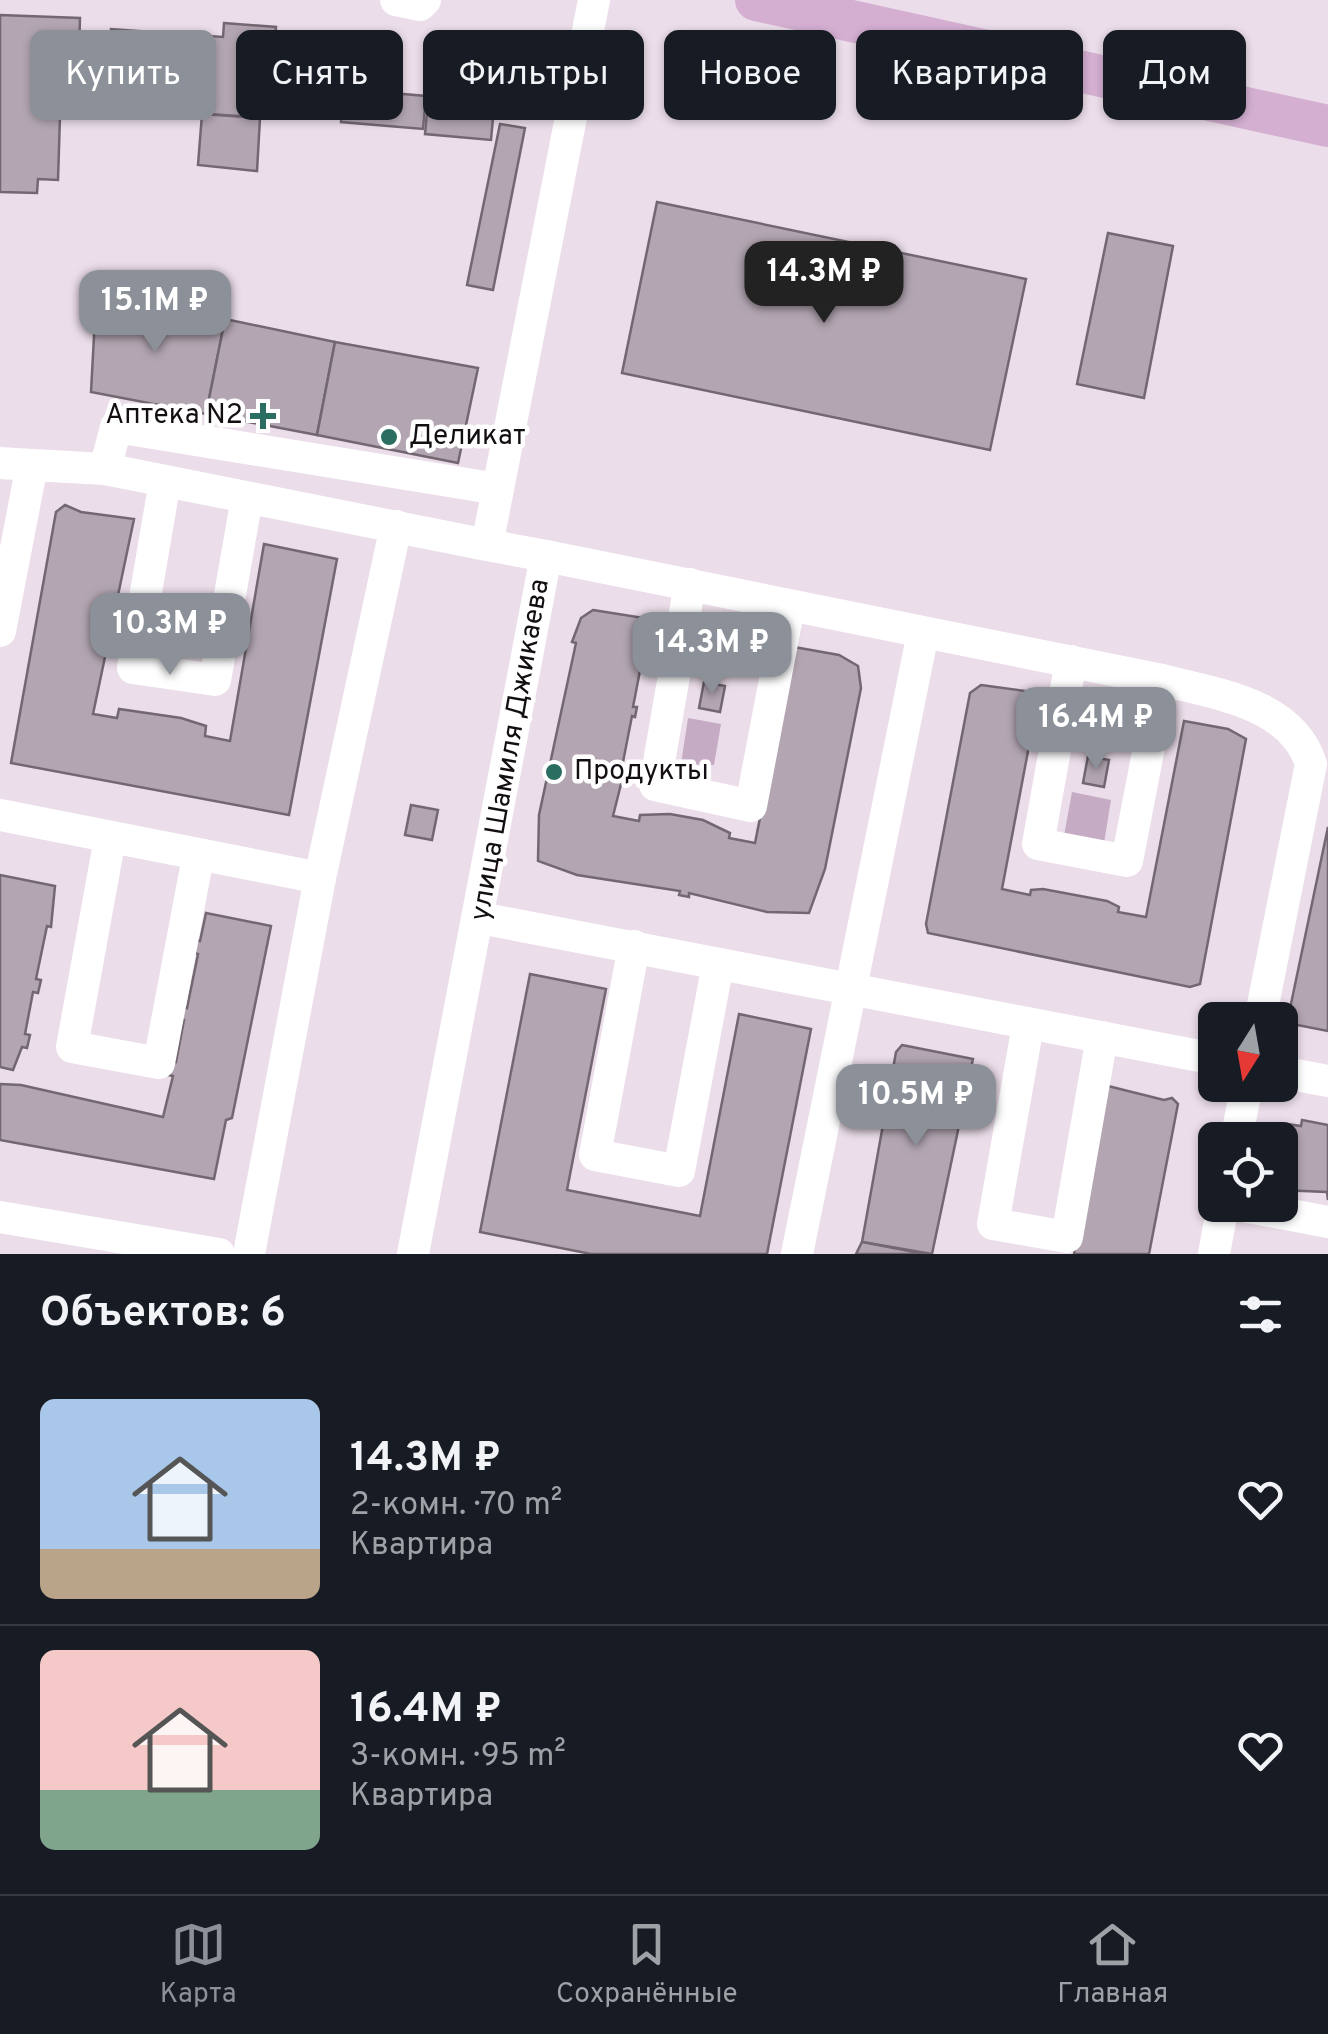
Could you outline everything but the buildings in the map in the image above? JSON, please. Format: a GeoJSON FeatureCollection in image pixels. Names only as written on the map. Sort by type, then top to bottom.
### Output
{"type":"FeatureCollection","features":[{"type":"Feature","properties":{"kind":"main road"},"geometry":{"type":"LineString","coordinates":[[756,0],[1326,124]]}},
{"type":"Feature","properties":{"kind":"street"},"geometry":{"type":"LineString","coordinates":[[396,0],[420,5],[425,0]]}},
{"type":"Feature","properties":{"kind":"street"},"geometry":{"type":"LineString","coordinates":[[487,544],[594,0]]}},
{"type":"Feature","properties":{"kind":"street"},"geometry":{"type":"LineString","coordinates":[[105,468],[116,428],[498,489]]}},
{"type":"Feature","properties":{"kind":"street"},"geometry":{"type":"LineString","coordinates":[[0,631],[16,464]]}},
{"type":"Feature","properties":{"kind":"street","name":"улица Шамиля Джикаева"},"geometry":{"type":"LineString","coordinates":[[16,464],[105,468],[546,556],[413,1254]]}},
{"type":"Feature","properties":{"kind":"street"},"geometry":{"type":"LineString","coordinates":[[165,480],[133,668],[215,680],[247,498]]}},
{"type":"Feature","properties":{"kind":"street"},"geometry":{"type":"LineString","coordinates":[[248,1254],[320,878],[396,526]]}},
{"type":"Feature","properties":{"kind":"street"},"geometry":{"type":"LineString","coordinates":[[546,556],[1162,680],[1245,702],[1291,728],[1320,772],[1264,1002]]}},
{"type":"Feature","properties":{"kind":"street"},"geometry":{"type":"LineString","coordinates":[[690,584],[655,786],[751,806],[789,606]]}},
{"type":"Feature","properties":{"kind":"street"},"geometry":{"type":"LineString","coordinates":[[797,1254],[922,633]]}},
{"type":"Feature","properties":{"kind":"street"},"geometry":{"type":"LineString","coordinates":[[1070,660],[1038,844],[1128,862],[1162,680]]}},
{"type":"Feature","properties":{"kind":"street"},"geometry":{"type":"LineString","coordinates":[[0,815],[320,878]]}},
{"type":"Feature","properties":{"kind":"street"},"geometry":{"type":"LineString","coordinates":[[110,838],[72,1047],[160,1063],[198,857]]}},
{"type":"Feature","properties":{"kind":"street"},"geometry":{"type":"LineString","coordinates":[[480,918],[1198,1056]]}},
{"type":"Feature","properties":{"kind":"street"},"geometry":{"type":"LineString","coordinates":[[634,946],[595,1156],[679,1172],[718,964]]}},
{"type":"Feature","properties":{"kind":"street"},"geometry":{"type":"LineString","coordinates":[[1028,1025],[992,1224],[1067,1237],[1102,1038]]}},
{"type":"Feature","properties":{"kind":"street"},"geometry":{"type":"LineString","coordinates":[[1298,1075],[1328,1081]]}},
{"type":"Feature","properties":{"kind":"street"},"geometry":{"type":"LineString","coordinates":[[1298,1216],[1328,1222]]}},
{"type":"Feature","properties":{"kind":"street"},"geometry":{"type":"LineString","coordinates":[[0,1217],[39,1239],[219,1254]]}},
{"type":"Feature","properties":{"kind":"street"},"geometry":{"type":"LineString","coordinates":[[1214,1254],[1221,1222]]}},
{"type":"Feature","properties":{"kind":"shaded area"},"geometry":{"type":"Polygon","coordinates":[[[707,617],[744,624],[740,645],[703,639],[707,617]]]}},
{"type":"Feature","properties":{"kind":"shaded area"},"geometry":{"type":"Polygon","coordinates":[[[1091,692],[1128,698],[1124,720],[1087,714],[1091,692]]]}},
{"type":"Feature","properties":{"kind":"shaded area"},"geometry":{"type":"Polygon","coordinates":[[[688,718],[721,724],[714,765],[681,764],[688,718]]]}},
{"type":"Feature","properties":{"kind":"shaded area"},"geometry":{"type":"Polygon","coordinates":[[[1072,792],[1111,800],[1104,843],[1064,836],[1072,792]]]}},
{"type":"Feature","properties":{"kind":"place","name":"Аптека N2"},"geometry":{"type":"Point","coordinates":[263,416]}},
{"type":"Feature","properties":{"kind":"place","name":"Деликат"},"geometry":{"type":"Point","coordinates":[389,437]}},
{"type":"Feature","properties":{"kind":"place","name":"Продукты"},"geometry":{"type":"Point","coordinates":[554,772]}}]}
